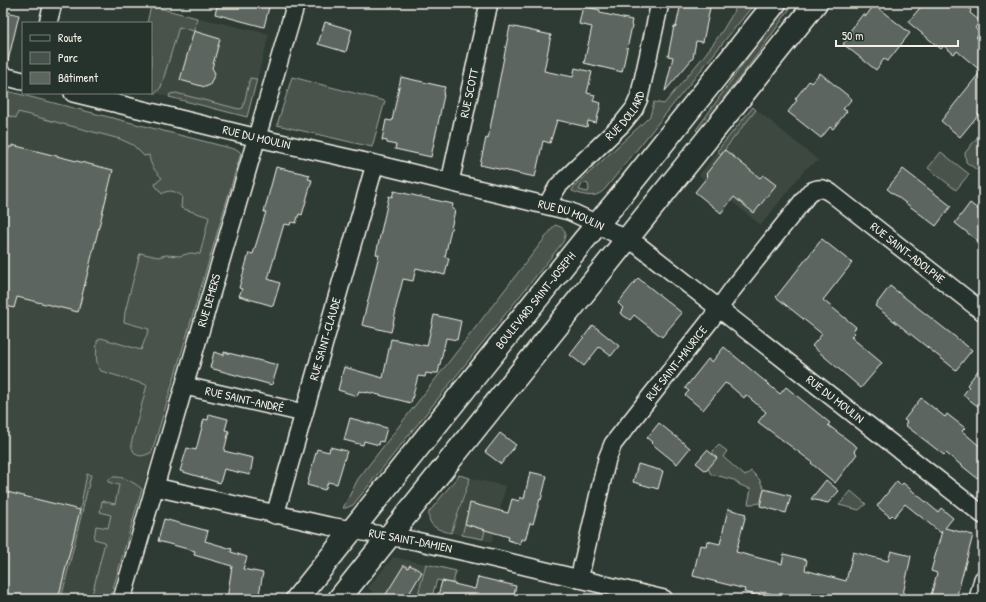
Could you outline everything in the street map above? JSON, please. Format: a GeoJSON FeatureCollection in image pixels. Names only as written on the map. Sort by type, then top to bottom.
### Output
{"type":"FeatureCollection","features":[{"type":"Feature","properties":{"kind":"main road","name":"BOULEVARD SAINT-JOSEPH"},"geometry":{"type":"LineString","coordinates":[[298,599],[775,3]]}},
{"type":"Feature","properties":{"kind":"main road"},"geometry":{"type":"LineString","coordinates":[[339,599],[816,3]]}},
{"type":"Feature","properties":{"kind":"street"},"geometry":{"type":"LineString","coordinates":[[48,22],[53,3]]}},
{"type":"Feature","properties":{"kind":"street","name":"RUE DEMERS"},"geometry":{"type":"LineString","coordinates":[[122,599],[258,138],[296,3]]}},
{"type":"Feature","properties":{"kind":"street","name":"RUE SCOTT"},"geometry":{"type":"LineString","coordinates":[[450,182],[489,3]]}},
{"type":"Feature","properties":{"kind":"street","name":"RUE DOLLARD"},"geometry":{"type":"LineString","coordinates":[[549,206],[551,198],[558,186],[622,124],[634,109],[639,98],[660,3]]}},
{"type":"Feature","properties":{"kind":"street"},"geometry":{"type":"LineString","coordinates":[[3,76],[22,80]]}},
{"type":"Feature","properties":{"kind":"street","name":"RUE DU MOULIN"},"geometry":{"type":"LineString","coordinates":[[77,94],[576,213],[639,246],[983,515]]}},
{"type":"Feature","properties":{"kind":"street","name":"RUE SAINT-CLAUDE"},"geometry":{"type":"LineString","coordinates":[[275,514],[375,164]]}},
{"type":"Feature","properties":{"kind":"street","name":"RUE SAINT-MAURICE"},"geometry":{"type":"LineString","coordinates":[[579,579],[609,452],[619,436],[809,193],[820,188],[831,193]]}},
{"type":"Feature","properties":{"kind":"street","name":"RUE SAINT-ADOLPHE"},"geometry":{"type":"LineString","coordinates":[[831,193],[983,312]]}},
{"type":"Feature","properties":{"kind":"street","name":"RUE SAINT-ANDRÉ"},"geometry":{"type":"LineString","coordinates":[[185,386],[304,413]]}},
{"type":"Feature","properties":{"kind":"street","name":"RUE SAINT-DAMIEN"},"geometry":{"type":"LineString","coordinates":[[155,487],[275,514],[478,555],[664,599]]}},
{"type":"Feature","properties":{"kind":"street"},"geometry":{"type":"LineString","coordinates":[[978,599],[983,579]]}},
{"type":"Feature","properties":{"kind":"shaded area"},"geometry":{"type":"Polygon","coordinates":[[[173,12],[269,34],[247,117],[152,92],[173,12]]]}},
{"type":"Feature","properties":{"kind":"shaded area"},"geometry":{"type":"Polygon","coordinates":[[[3,90],[238,150],[241,153],[110,599],[3,599],[3,90]]]}},
{"type":"Feature","properties":{"kind":"shaded area"},"geometry":{"type":"Polygon","coordinates":[[[753,107],[819,161],[806,168],[761,225],[699,175],[753,107]]]}},
{"type":"Feature","properties":{"kind":"shaded area"},"geometry":{"type":"Polygon","coordinates":[[[470,478],[506,486],[492,542],[451,533],[470,478]]]}},
{"type":"Feature","properties":{"kind":"shaded area"},"geometry":{"type":"Polygon","coordinates":[[[393,557],[426,564],[417,599],[381,599],[368,588],[393,557]]]}},
{"type":"Feature","properties":{"kind":"green space"},"geometry":{"type":"Polygon","coordinates":[[[738,3],[755,3],[605,189],[598,194],[590,196],[572,191],[575,186],[650,116],[654,102],[664,104],[714,43],[731,17],[738,3]],[[582,184],[579,190],[588,192],[588,184],[582,184]]]}},
{"type":"Feature","properties":{"kind":"green space"},"geometry":{"type":"Polygon","coordinates":[[[788,3],[794,3],[760,51],[698,132],[696,130],[788,3]]]}},
{"type":"Feature","properties":{"kind":"green space"},"geometry":{"type":"Polygon","coordinates":[[[151,6],[197,18],[194,31],[179,27],[161,87],[156,93],[152,92],[152,22],[147,22],[151,6]]]}},
{"type":"Feature","properties":{"kind":"green space"},"geometry":{"type":"Polygon","coordinates":[[[292,77],[385,101],[372,147],[277,125],[292,77]]]}},
{"type":"Feature","properties":{"kind":"green space"},"geometry":{"type":"Polygon","coordinates":[[[250,78],[257,79],[247,117],[169,97],[170,94],[176,93],[239,109],[243,108],[250,78]]]}},
{"type":"Feature","properties":{"kind":"green space"},"geometry":{"type":"Polygon","coordinates":[[[3,90],[238,150],[241,153],[152,452],[148,454],[138,456],[132,449],[131,444],[147,385],[101,371],[97,364],[97,341],[101,338],[141,350],[149,329],[124,322],[125,312],[140,253],[158,257],[166,255],[180,256],[190,253],[200,254],[209,217],[181,208],[182,196],[177,193],[170,191],[162,194],[155,185],[162,178],[153,168],[149,155],[144,156],[133,145],[120,139],[18,112],[16,118],[3,114],[3,90]]]}},
{"type":"Feature","properties":{"kind":"green space"},"geometry":{"type":"Polygon","coordinates":[[[753,107],[756,110],[721,154],[717,151],[753,107]]]}},
{"type":"Feature","properties":{"kind":"green space"},"geometry":{"type":"Polygon","coordinates":[[[983,130],[983,167],[977,170],[966,162],[965,153],[983,130]]]}},
{"type":"Feature","properties":{"kind":"green space"},"geometry":{"type":"Polygon","coordinates":[[[941,152],[969,174],[956,190],[928,168],[941,152]]]}},
{"type":"Feature","properties":{"kind":"green space"},"geometry":{"type":"Polygon","coordinates":[[[555,225],[565,231],[563,242],[353,505],[343,508],[358,479],[555,225]]]}},
{"type":"Feature","properties":{"kind":"green space"},"geometry":{"type":"Polygon","coordinates":[[[719,445],[727,451],[723,457],[745,476],[751,471],[759,479],[764,489],[761,503],[748,504],[751,489],[740,485],[734,480],[711,474],[707,467],[713,456],[713,451],[719,445]]]}},
{"type":"Feature","properties":{"kind":"green space"},"geometry":{"type":"Polygon","coordinates":[[[87,474],[91,475],[61,599],[58,599],[80,510],[87,474]]]}},
{"type":"Feature","properties":{"kind":"green space"},"geometry":{"type":"Polygon","coordinates":[[[459,475],[470,478],[451,533],[442,531],[435,527],[430,521],[429,512],[459,475]]]}},
{"type":"Feature","properties":{"kind":"green space"},"geometry":{"type":"Polygon","coordinates":[[[112,477],[120,477],[128,480],[142,489],[110,599],[91,599],[105,542],[94,539],[96,526],[108,528],[111,515],[100,512],[102,501],[115,504],[119,485],[108,482],[112,477]]]}},
{"type":"Feature","properties":{"kind":"green space"},"geometry":{"type":"Polygon","coordinates":[[[851,491],[866,504],[859,510],[839,505],[851,491]]]}},
{"type":"Feature","properties":{"kind":"green space"},"geometry":{"type":"Polygon","coordinates":[[[465,524],[485,530],[483,539],[462,535],[465,524]]]}},
{"type":"Feature","properties":{"kind":"green space"},"geometry":{"type":"Polygon","coordinates":[[[426,564],[456,571],[453,583],[437,580],[431,599],[417,599],[426,564]]]}},
{"type":"Feature","properties":{"kind":"building"},"geometry":{"type":"Polygon","coordinates":[[[218,3],[270,3],[264,27],[215,14],[218,3]]]}},
{"type":"Feature","properties":{"kind":"building"},"geometry":{"type":"Polygon","coordinates":[[[681,3],[711,3],[703,42],[696,41],[693,58],[665,91],[673,57],[668,56],[674,26],[676,27],[681,3]]]}},
{"type":"Feature","properties":{"kind":"building"},"geometry":{"type":"Polygon","coordinates":[[[924,3],[962,3],[971,10],[970,13],[980,21],[975,28],[980,33],[976,37],[983,42],[983,109],[960,137],[941,121],[981,71],[957,51],[954,54],[944,46],[941,49],[908,22],[924,3]]]}},
{"type":"Feature","properties":{"kind":"building"},"geometry":{"type":"Polygon","coordinates":[[[874,5],[910,33],[888,61],[884,59],[876,70],[843,44],[852,33],[850,31],[863,14],[866,16],[874,5]]]}},
{"type":"Feature","properties":{"kind":"building"},"geometry":{"type":"Polygon","coordinates":[[[583,6],[600,10],[600,13],[632,20],[622,72],[584,63],[592,27],[579,24],[583,6]]]}},
{"type":"Feature","properties":{"kind":"building"},"geometry":{"type":"Polygon","coordinates":[[[3,11],[19,15],[8,61],[3,61],[3,11]]]}},
{"type":"Feature","properties":{"kind":"building"},"geometry":{"type":"Polygon","coordinates":[[[325,22],[352,30],[346,52],[318,44],[325,22]]]}},
{"type":"Feature","properties":{"kind":"building"},"geometry":{"type":"Polygon","coordinates":[[[510,26],[551,35],[544,71],[573,77],[575,68],[592,72],[587,93],[595,95],[593,101],[601,103],[596,123],[588,121],[587,127],[557,120],[550,143],[543,141],[535,177],[480,165],[486,138],[488,139],[510,26]]]}},
{"type":"Feature","properties":{"kind":"building"},"geometry":{"type":"Polygon","coordinates":[[[194,31],[220,39],[212,68],[215,73],[210,85],[205,87],[180,80],[194,31]]]}},
{"type":"Feature","properties":{"kind":"building"},"geometry":{"type":"Polygon","coordinates":[[[820,73],[852,99],[843,109],[847,111],[833,129],[830,127],[821,138],[788,112],[797,100],[795,99],[809,81],[811,83],[820,73]]]}},
{"type":"Feature","properties":{"kind":"building"},"geometry":{"type":"Polygon","coordinates":[[[401,77],[445,87],[431,157],[395,149],[396,145],[382,140],[386,120],[392,121],[401,77]]]}},
{"type":"Feature","properties":{"kind":"building"},"geometry":{"type":"Polygon","coordinates":[[[12,145],[113,170],[78,312],[17,297],[14,308],[3,305],[3,172],[9,147],[12,147],[12,145]]]}},
{"type":"Feature","properties":{"kind":"building"},"geometry":{"type":"Polygon","coordinates":[[[725,150],[760,178],[763,175],[776,185],[754,213],[734,197],[721,213],[695,192],[708,176],[706,174],[725,150]]]}},
{"type":"Feature","properties":{"kind":"building"},"geometry":{"type":"Polygon","coordinates":[[[276,167],[310,175],[308,179],[312,180],[302,215],[299,214],[296,223],[291,222],[290,225],[284,224],[268,279],[280,283],[273,306],[239,296],[242,289],[239,288],[249,253],[253,254],[266,212],[264,212],[276,167]]]}},
{"type":"Feature","properties":{"kind":"building"},"geometry":{"type":"Polygon","coordinates":[[[903,169],[951,206],[936,226],[887,189],[903,169]]]}},
{"type":"Feature","properties":{"kind":"building"},"geometry":{"type":"Polygon","coordinates":[[[394,191],[453,204],[452,209],[455,210],[445,257],[449,258],[445,275],[416,268],[413,281],[403,279],[391,332],[362,325],[379,255],[376,254],[389,196],[392,197],[394,191]]]}},
{"type":"Feature","properties":{"kind":"building"},"geometry":{"type":"Polygon","coordinates":[[[970,203],[983,213],[983,245],[955,223],[970,203]]]}},
{"type":"Feature","properties":{"kind":"building"},"geometry":{"type":"Polygon","coordinates":[[[822,239],[852,263],[823,300],[856,327],[853,331],[855,333],[851,337],[882,363],[861,388],[812,346],[822,334],[776,297],[822,239]]]}},
{"type":"Feature","properties":{"kind":"building"},"geometry":{"type":"Polygon","coordinates":[[[638,278],[682,313],[662,337],[634,315],[630,320],[620,313],[623,308],[618,303],[638,278]]]}},
{"type":"Feature","properties":{"kind":"building"},"geometry":{"type":"Polygon","coordinates":[[[890,286],[972,350],[956,370],[875,306],[890,286]]]}},
{"type":"Feature","properties":{"kind":"building"},"geometry":{"type":"Polygon","coordinates":[[[434,315],[461,321],[457,340],[446,338],[438,373],[426,373],[425,377],[418,376],[411,403],[367,392],[359,391],[357,396],[338,390],[344,367],[383,378],[391,339],[427,346],[434,315]]]}},
{"type":"Feature","properties":{"kind":"building"},"geometry":{"type":"Polygon","coordinates":[[[593,325],[619,346],[611,356],[599,347],[584,366],[570,355],[593,325]]]}},
{"type":"Feature","properties":{"kind":"building"},"geometry":{"type":"Polygon","coordinates":[[[724,347],[780,394],[786,387],[830,423],[828,425],[857,447],[854,451],[857,454],[835,483],[811,463],[812,462],[758,422],[766,412],[746,395],[744,398],[729,385],[725,383],[703,410],[685,395],[689,391],[685,388],[708,359],[712,362],[724,347]]]}},
{"type":"Feature","properties":{"kind":"building"},"geometry":{"type":"Polygon","coordinates":[[[214,352],[224,355],[224,352],[278,365],[272,385],[210,368],[214,352]]]}},
{"type":"Feature","properties":{"kind":"building"},"geometry":{"type":"Polygon","coordinates":[[[983,364],[983,410],[963,395],[969,387],[967,385],[983,364]]]}},
{"type":"Feature","properties":{"kind":"building"},"geometry":{"type":"Polygon","coordinates":[[[921,398],[945,417],[947,414],[965,428],[962,431],[983,449],[983,470],[977,478],[946,453],[944,455],[905,425],[907,422],[904,420],[921,398]]]}},
{"type":"Feature","properties":{"kind":"building"},"geometry":{"type":"Polygon","coordinates":[[[209,414],[228,419],[225,430],[229,431],[224,451],[253,458],[250,475],[224,469],[220,483],[180,471],[187,448],[196,450],[204,419],[208,420],[209,414]]]}},
{"type":"Feature","properties":{"kind":"building"},"geometry":{"type":"Polygon","coordinates":[[[350,418],[387,428],[383,442],[380,441],[379,445],[364,441],[363,445],[344,440],[350,418]]]}},
{"type":"Feature","properties":{"kind":"building"},"geometry":{"type":"Polygon","coordinates":[[[659,423],[690,448],[677,464],[647,438],[659,423]]]}},
{"type":"Feature","properties":{"kind":"building"},"geometry":{"type":"Polygon","coordinates":[[[500,433],[516,445],[501,464],[485,452],[500,433]]]}},
{"type":"Feature","properties":{"kind":"building"},"geometry":{"type":"Polygon","coordinates":[[[330,447],[347,451],[337,484],[328,482],[325,490],[307,485],[317,449],[329,452],[330,447]]]}},
{"type":"Feature","properties":{"kind":"building"},"geometry":{"type":"Polygon","coordinates":[[[707,450],[717,458],[706,471],[696,463],[707,450]]]}},
{"type":"Feature","properties":{"kind":"building"},"geometry":{"type":"Polygon","coordinates":[[[638,464],[663,471],[658,489],[633,482],[638,464]]]}},
{"type":"Feature","properties":{"kind":"building"},"geometry":{"type":"Polygon","coordinates":[[[530,472],[547,476],[533,524],[530,523],[525,540],[521,539],[520,544],[508,540],[509,537],[465,524],[470,503],[508,513],[512,499],[519,501],[520,497],[524,499],[530,472]]]}},
{"type":"Feature","properties":{"kind":"building"},"geometry":{"type":"Polygon","coordinates":[[[826,480],[839,491],[828,503],[811,499],[826,480]]]}},
{"type":"Feature","properties":{"kind":"building"},"geometry":{"type":"Polygon","coordinates":[[[897,481],[901,485],[903,483],[938,512],[941,508],[953,518],[945,528],[973,535],[956,599],[930,599],[937,573],[931,571],[942,531],[941,533],[905,504],[894,517],[892,515],[890,517],[877,506],[897,481]]]}},
{"type":"Feature","properties":{"kind":"building"},"geometry":{"type":"Polygon","coordinates":[[[764,489],[791,496],[786,513],[760,506],[764,489]]]}},
{"type":"Feature","properties":{"kind":"building"},"geometry":{"type":"Polygon","coordinates":[[[3,491],[80,510],[58,599],[3,599],[3,491]]]}},
{"type":"Feature","properties":{"kind":"building"},"geometry":{"type":"Polygon","coordinates":[[[728,509],[746,514],[736,552],[782,564],[784,554],[807,560],[805,570],[846,581],[853,552],[888,561],[891,551],[911,556],[902,599],[794,599],[764,592],[760,592],[759,596],[744,592],[745,589],[693,576],[700,545],[706,546],[707,541],[720,544],[728,509]]]}},
{"type":"Feature","properties":{"kind":"building"},"geometry":{"type":"Polygon","coordinates":[[[164,519],[208,531],[205,541],[232,549],[231,552],[247,557],[243,569],[263,573],[258,599],[227,599],[232,566],[194,555],[195,551],[158,541],[164,519]]]}},
{"type":"Feature","properties":{"kind":"building"},"geometry":{"type":"Polygon","coordinates":[[[404,565],[408,568],[410,565],[422,572],[406,599],[383,599],[404,565]]]}},
{"type":"Feature","properties":{"kind":"building"},"geometry":{"type":"Polygon","coordinates":[[[478,577],[516,586],[513,599],[437,599],[442,581],[475,589],[478,577]]]}}]}
